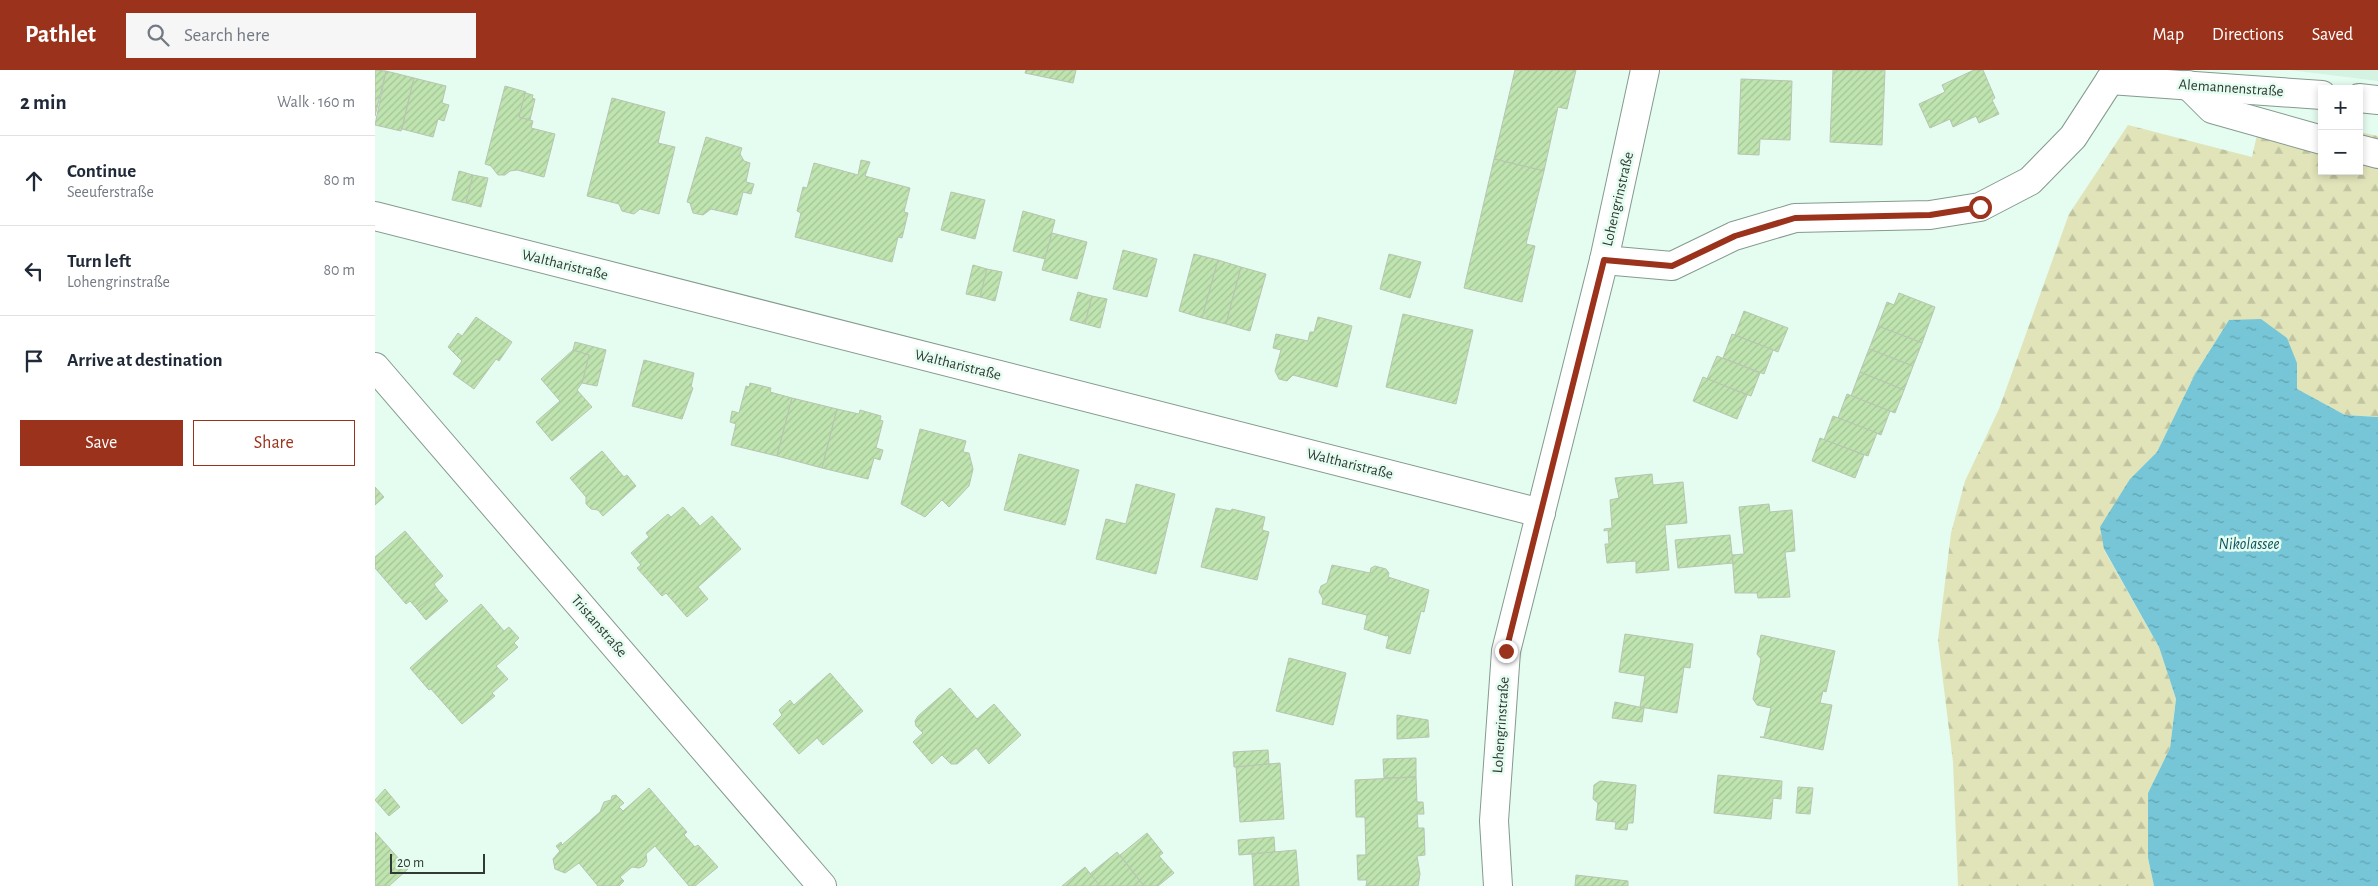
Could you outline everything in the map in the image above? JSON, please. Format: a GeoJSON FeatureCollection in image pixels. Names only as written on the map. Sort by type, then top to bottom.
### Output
{"type":"FeatureCollection","features":[{"type":"Feature","properties":{"kind":"street","name":"Lohengrinstraße"},"geometry":{"type":"LineString","coordinates":[[1498,886],[1494,821],[1506,651],[1604,260],[1645,78],[1645,70]]}},
{"type":"Feature","properties":{"kind":"street"},"geometry":{"type":"LineString","coordinates":[[1604,260],[1672,266],[1735,236],[1795,218],[1930,215],[1980,207],[2030,180],[2073,137],[2109,75]]}},
{"type":"Feature","properties":{"kind":"street","name":"Alemannenstraße"},"geometry":{"type":"LineString","coordinates":[[2109,75],[2188,85],[2318,95]]}},
{"type":"Feature","properties":{"kind":"street"},"geometry":{"type":"LineString","coordinates":[[2188,85],[2213,109],[2318,139]]}},
{"type":"Feature","properties":{"kind":"street"},"geometry":{"type":"LineString","coordinates":[[2363,98],[2378,100]]}},
{"type":"Feature","properties":{"kind":"street"},"geometry":{"type":"LineString","coordinates":[[2363,151],[2378,154]]}},
{"type":"Feature","properties":{"kind":"street","name":"Waltharistraße"},"geometry":{"type":"LineString","coordinates":[[375,216],[1541,513]]}},
{"type":"Feature","properties":{"kind":"street","name":"Tristanstraße"},"geometry":{"type":"LineString","coordinates":[[375,367],[811,882]]}},
{"type":"Feature","properties":{"kind":"shaded area"},"geometry":{"type":"Polygon","coordinates":[[[2290,70],[2378,70],[2378,81],[2290,70]]]}},
{"type":"Feature","properties":{"kind":"green space"},"geometry":{"type":"Polygon","coordinates":[[[2262,113],[2318,124],[2318,175],[2363,175],[2363,133],[2378,136],[2378,417],[2345,415],[2296,389],[2297,363],[2229,320],[2195,374],[2157,452],[2130,479],[2104,550],[2159,647],[2176,699],[2170,748],[2148,793],[2148,858],[2154,886],[1958,886],[1953,762],[1938,640],[1951,533],[1965,481],[1999,409],[2069,214],[2128,125],[2252,157],[2262,113]]]}},
{"type":"Feature","properties":{"kind":"water","name":"Nikolassee"},"geometry":{"type":"Polygon","coordinates":[[[2261,319],[2287,338],[2297,363],[2297,389],[2345,415],[2378,417],[2378,886],[2154,886],[2148,858],[2148,793],[2170,748],[2176,699],[2159,647],[2104,549],[2100,527],[2130,479],[2157,452],[2195,374],[2229,320],[2261,319]]]}},
{"type":"Feature","properties":{"kind":"building"},"geometry":{"type":"Polygon","coordinates":[[[375,70],[386,71],[375,116],[375,70]]]}},
{"type":"Feature","properties":{"kind":"building"},"geometry":{"type":"Polygon","coordinates":[[[1026,70],[1076,70],[1073,83],[1025,73],[1026,70]]]}},
{"type":"Feature","properties":{"kind":"building"},"geometry":{"type":"Polygon","coordinates":[[[1515,70],[1576,70],[1567,109],[1558,107],[1544,171],[1494,159],[1515,70]]]}},
{"type":"Feature","properties":{"kind":"building"},"geometry":{"type":"Polygon","coordinates":[[[1833,70],[1885,70],[1882,145],[1830,142],[1833,70]]]}},
{"type":"Feature","properties":{"kind":"building"},"geometry":{"type":"Polygon","coordinates":[[[1974,70],[1983,70],[1995,98],[1992,100],[1999,114],[1979,123],[1976,116],[1953,127],[1950,119],[1930,128],[1919,104],[1945,92],[1942,85],[1974,70]]]}},
{"type":"Feature","properties":{"kind":"building"},"geometry":{"type":"Polygon","coordinates":[[[386,71],[414,78],[401,131],[375,125],[386,71]]]}},
{"type":"Feature","properties":{"kind":"building"},"geometry":{"type":"Polygon","coordinates":[[[414,78],[446,86],[442,103],[449,105],[444,121],[438,119],[433,137],[402,129],[414,78]]]}},
{"type":"Feature","properties":{"kind":"building"},"geometry":{"type":"Polygon","coordinates":[[[1741,79],[1792,81],[1790,140],[1760,139],[1759,155],[1738,154],[1741,79]]]}},
{"type":"Feature","properties":{"kind":"building"},"geometry":{"type":"Polygon","coordinates":[[[505,86],[526,92],[519,117],[533,121],[531,128],[555,134],[544,177],[517,170],[510,171],[505,175],[498,175],[491,166],[485,164],[505,86]]]}},
{"type":"Feature","properties":{"kind":"building"},"geometry":{"type":"Polygon","coordinates":[[[525,93],[533,95],[532,98],[535,99],[530,120],[519,117],[525,93]]]}},
{"type":"Feature","properties":{"kind":"building"},"geometry":{"type":"Polygon","coordinates":[[[612,98],[665,112],[658,143],[675,147],[659,214],[640,209],[634,214],[622,211],[619,204],[587,196],[612,98]]]}},
{"type":"Feature","properties":{"kind":"building"},"geometry":{"type":"Polygon","coordinates":[[[706,137],[742,148],[740,154],[744,161],[750,163],[746,182],[754,184],[751,194],[743,192],[737,215],[711,209],[703,215],[693,213],[690,203],[687,202],[706,137]]]}},
{"type":"Feature","properties":{"kind":"building"},"geometry":{"type":"Polygon","coordinates":[[[1494,159],[1544,171],[1526,244],[1535,246],[1522,302],[1464,288],[1494,159]]]}},
{"type":"Feature","properties":{"kind":"building"},"geometry":{"type":"Polygon","coordinates":[[[861,160],[870,162],[865,176],[910,188],[904,212],[908,213],[902,238],[898,237],[892,262],[795,237],[801,213],[797,211],[803,187],[807,188],[814,163],[858,175],[861,160]]]}},
{"type":"Feature","properties":{"kind":"building"},"geometry":{"type":"Polygon","coordinates":[[[459,171],[473,175],[466,203],[452,200],[459,171]]]}},
{"type":"Feature","properties":{"kind":"building"},"geometry":{"type":"Polygon","coordinates":[[[473,175],[488,178],[481,207],[466,203],[473,175]]]}},
{"type":"Feature","properties":{"kind":"building"},"geometry":{"type":"Polygon","coordinates":[[[951,192],[985,200],[975,239],[941,230],[951,192]]]}},
{"type":"Feature","properties":{"kind":"building"},"geometry":{"type":"Polygon","coordinates":[[[1023,211],[1055,220],[1045,259],[1013,251],[1023,211]]]}},
{"type":"Feature","properties":{"kind":"building"},"geometry":{"type":"Polygon","coordinates":[[[1052,233],[1087,242],[1077,279],[1042,270],[1052,233]]]}},
{"type":"Feature","properties":{"kind":"building"},"geometry":{"type":"Polygon","coordinates":[[[1123,250],[1157,259],[1147,297],[1113,289],[1123,250]]]}},
{"type":"Feature","properties":{"kind":"building"},"geometry":{"type":"Polygon","coordinates":[[[1194,254],[1218,260],[1202,318],[1179,311],[1194,254]]]}},
{"type":"Feature","properties":{"kind":"building"},"geometry":{"type":"Polygon","coordinates":[[[1389,254],[1421,262],[1410,298],[1380,289],[1389,254]]]}},
{"type":"Feature","properties":{"kind":"building"},"geometry":{"type":"Polygon","coordinates":[[[1218,260],[1241,267],[1226,324],[1202,318],[1218,260]]]}},
{"type":"Feature","properties":{"kind":"building"},"geometry":{"type":"Polygon","coordinates":[[[973,265],[987,269],[980,297],[966,294],[973,265]]]}},
{"type":"Feature","properties":{"kind":"building"},"geometry":{"type":"Polygon","coordinates":[[[1241,267],[1266,274],[1250,331],[1226,324],[1241,267]]]}},
{"type":"Feature","properties":{"kind":"building"},"geometry":{"type":"Polygon","coordinates":[[[987,269],[1002,272],[995,301],[980,297],[987,269]]]}},
{"type":"Feature","properties":{"kind":"building"},"geometry":{"type":"Polygon","coordinates":[[[1078,292],[1092,296],[1085,324],[1070,320],[1078,292]]]}},
{"type":"Feature","properties":{"kind":"building"},"geometry":{"type":"Polygon","coordinates":[[[1899,293],[1935,307],[1922,343],[1878,326],[1887,302],[1894,305],[1899,293]]]}},
{"type":"Feature","properties":{"kind":"building"},"geometry":{"type":"Polygon","coordinates":[[[1092,296],[1107,299],[1100,328],[1085,324],[1092,296]]]}},
{"type":"Feature","properties":{"kind":"building"},"geometry":{"type":"Polygon","coordinates":[[[1744,311],[1788,328],[1778,352],[1735,335],[1744,311]]]}},
{"type":"Feature","properties":{"kind":"building"},"geometry":{"type":"Polygon","coordinates":[[[1403,314],[1473,330],[1456,404],[1386,387],[1403,314]]]}},
{"type":"Feature","properties":{"kind":"building"},"geometry":{"type":"Polygon","coordinates":[[[476,317],[512,342],[499,361],[496,359],[474,389],[453,374],[462,361],[448,347],[458,333],[462,336],[476,317]]]}},
{"type":"Feature","properties":{"kind":"building"},"geometry":{"type":"Polygon","coordinates":[[[1318,317],[1352,326],[1337,387],[1293,375],[1287,381],[1279,379],[1275,371],[1281,350],[1273,348],[1276,334],[1308,341],[1310,332],[1314,332],[1318,317]]]}},
{"type":"Feature","properties":{"kind":"building"},"geometry":{"type":"Polygon","coordinates":[[[1878,326],[1922,343],[1913,366],[1869,349],[1878,326]]]}},
{"type":"Feature","properties":{"kind":"building"},"geometry":{"type":"Polygon","coordinates":[[[1732,334],[1773,350],[1764,374],[1723,358],[1732,334]]]}},
{"type":"Feature","properties":{"kind":"building"},"geometry":{"type":"Polygon","coordinates":[[[575,342],[606,350],[597,386],[582,383],[589,355],[573,350],[575,342]]]}},
{"type":"Feature","properties":{"kind":"building"},"geometry":{"type":"Polygon","coordinates":[[[1869,349],[1913,366],[1904,390],[1860,372],[1869,349]]]}},
{"type":"Feature","properties":{"kind":"building"},"geometry":{"type":"Polygon","coordinates":[[[573,350],[589,355],[582,383],[577,390],[592,407],[552,441],[536,422],[560,401],[541,379],[573,350]]]}},
{"type":"Feature","properties":{"kind":"building"},"geometry":{"type":"Polygon","coordinates":[[[1717,356],[1760,373],[1751,396],[1707,379],[1717,356]]]}},
{"type":"Feature","properties":{"kind":"building"},"geometry":{"type":"Polygon","coordinates":[[[644,360],[694,373],[691,387],[693,388],[682,419],[632,406],[644,360]]]}},
{"type":"Feature","properties":{"kind":"building"},"geometry":{"type":"Polygon","coordinates":[[[1860,372],[1904,390],[1895,413],[1851,396],[1860,372]]]}},
{"type":"Feature","properties":{"kind":"building"},"geometry":{"type":"Polygon","coordinates":[[[1703,377],[1747,395],[1737,419],[1693,401],[1703,377]]]}},
{"type":"Feature","properties":{"kind":"building"},"geometry":{"type":"Polygon","coordinates":[[[750,383],[771,388],[770,392],[792,398],[777,456],[731,445],[736,424],[730,422],[732,411],[739,413],[746,386],[749,387],[750,383]]]}},
{"type":"Feature","properties":{"kind":"building"},"geometry":{"type":"Polygon","coordinates":[[[1847,394],[1890,411],[1881,435],[1838,418],[1847,394]]]}},
{"type":"Feature","properties":{"kind":"building"},"geometry":{"type":"Polygon","coordinates":[[[792,398],[837,409],[822,468],[777,456],[792,398]]]}},
{"type":"Feature","properties":{"kind":"building"},"geometry":{"type":"Polygon","coordinates":[[[837,409],[859,414],[860,410],[881,416],[880,420],[883,421],[876,448],[883,450],[880,460],[874,458],[868,479],[822,468],[837,409]]]}},
{"type":"Feature","properties":{"kind":"building"},"geometry":{"type":"Polygon","coordinates":[[[1833,416],[1877,433],[1868,456],[1824,440],[1833,416]]]}},
{"type":"Feature","properties":{"kind":"building"},"geometry":{"type":"Polygon","coordinates":[[[920,429],[966,441],[963,452],[969,453],[973,469],[969,486],[949,507],[942,500],[925,517],[901,504],[920,429]]]}},
{"type":"Feature","properties":{"kind":"building"},"geometry":{"type":"Polygon","coordinates":[[[1820,438],[1864,455],[1855,478],[1812,461],[1820,438]]]}},
{"type":"Feature","properties":{"kind":"building"},"geometry":{"type":"Polygon","coordinates":[[[602,451],[624,477],[627,475],[636,486],[603,516],[598,510],[591,509],[586,504],[586,497],[570,478],[602,451]]]}},
{"type":"Feature","properties":{"kind":"building"},"geometry":{"type":"Polygon","coordinates":[[[1019,454],[1079,470],[1065,525],[1004,510],[1019,454]]]}},
{"type":"Feature","properties":{"kind":"building"},"geometry":{"type":"Polygon","coordinates":[[[1652,474],[1653,485],[1683,482],[1687,523],[1665,525],[1669,570],[1636,573],[1636,561],[1607,563],[1605,544],[1609,544],[1608,530],[1604,531],[1604,529],[1612,528],[1610,500],[1619,498],[1615,478],[1652,474]]]}},
{"type":"Feature","properties":{"kind":"building"},"geometry":{"type":"Polygon","coordinates":[[[1136,484],[1175,494],[1156,574],[1096,559],[1106,519],[1126,524],[1136,484]]]}},
{"type":"Feature","properties":{"kind":"building"},"geometry":{"type":"Polygon","coordinates":[[[375,487],[384,497],[375,505],[375,487]]]}},
{"type":"Feature","properties":{"kind":"building"},"geometry":{"type":"Polygon","coordinates":[[[1769,504],[1770,512],[1792,510],[1795,551],[1785,552],[1790,597],[1758,598],[1757,593],[1735,593],[1732,555],[1744,554],[1739,507],[1769,504]]]}},
{"type":"Feature","properties":{"kind":"building"},"geometry":{"type":"Polygon","coordinates":[[[683,507],[700,526],[712,516],[741,549],[698,587],[708,599],[687,617],[666,593],[662,596],[637,568],[641,565],[631,553],[649,537],[646,533],[668,514],[671,517],[683,507]]]}},
{"type":"Feature","properties":{"kind":"building"},"geometry":{"type":"Polygon","coordinates":[[[1216,508],[1231,511],[1232,509],[1265,517],[1262,530],[1269,532],[1257,580],[1201,567],[1216,508]]]}},
{"type":"Feature","properties":{"kind":"building"},"geometry":{"type":"Polygon","coordinates":[[[405,531],[443,576],[434,584],[439,591],[417,609],[410,601],[406,604],[375,568],[375,557],[405,531]]]}},
{"type":"Feature","properties":{"kind":"building"},"geometry":{"type":"Polygon","coordinates":[[[1730,535],[1733,563],[1678,568],[1675,540],[1730,535]]]}},
{"type":"Feature","properties":{"kind":"building"},"geometry":{"type":"Polygon","coordinates":[[[1332,565],[1370,573],[1371,568],[1375,566],[1386,569],[1389,573],[1388,577],[1429,590],[1424,612],[1421,611],[1410,654],[1386,648],[1389,635],[1386,636],[1364,629],[1367,615],[1322,604],[1323,599],[1319,592],[1321,586],[1327,583],[1332,565]]]}},
{"type":"Feature","properties":{"kind":"building"},"geometry":{"type":"Polygon","coordinates":[[[439,591],[448,601],[426,620],[417,609],[439,591]]]}},
{"type":"Feature","properties":{"kind":"building"},"geometry":{"type":"Polygon","coordinates":[[[481,604],[504,631],[509,627],[519,638],[514,643],[518,647],[496,666],[508,679],[492,693],[495,696],[462,724],[410,668],[481,604]]]}},
{"type":"Feature","properties":{"kind":"building"},"geometry":{"type":"Polygon","coordinates":[[[1625,634],[1693,644],[1690,668],[1684,667],[1677,713],[1640,707],[1645,676],[1619,672],[1625,634]]]}},
{"type":"Feature","properties":{"kind":"building"},"geometry":{"type":"Polygon","coordinates":[[[1761,635],[1835,651],[1826,692],[1823,691],[1820,703],[1832,705],[1823,750],[1760,737],[1764,737],[1771,708],[1757,705],[1753,699],[1761,659],[1757,654],[1761,635]]]}},
{"type":"Feature","properties":{"kind":"building"},"geometry":{"type":"Polygon","coordinates":[[[1289,658],[1346,673],[1333,725],[1276,711],[1289,658]]]}},
{"type":"Feature","properties":{"kind":"building"},"geometry":{"type":"Polygon","coordinates":[[[830,673],[863,711],[823,745],[817,738],[799,754],[773,724],[782,715],[779,710],[790,700],[794,705],[830,673]]]}},
{"type":"Feature","properties":{"kind":"building"},"geometry":{"type":"Polygon","coordinates":[[[950,688],[977,719],[994,704],[1021,735],[989,764],[976,748],[957,764],[951,764],[942,755],[932,764],[913,742],[923,733],[916,726],[915,721],[918,716],[950,688]]]}},
{"type":"Feature","properties":{"kind":"building"},"geometry":{"type":"Polygon","coordinates":[[[1615,702],[1644,708],[1642,722],[1612,718],[1615,702]]]}},
{"type":"Feature","properties":{"kind":"building"},"geometry":{"type":"Polygon","coordinates":[[[1397,715],[1428,720],[1429,737],[1397,739],[1397,715]]]}},
{"type":"Feature","properties":{"kind":"building"},"geometry":{"type":"Polygon","coordinates":[[[1268,750],[1269,764],[1234,767],[1233,752],[1268,750]]]}},
{"type":"Feature","properties":{"kind":"building"},"geometry":{"type":"Polygon","coordinates":[[[1416,758],[1416,777],[1384,778],[1383,759],[1416,758]]]}},
{"type":"Feature","properties":{"kind":"building"},"geometry":{"type":"Polygon","coordinates":[[[1280,763],[1284,819],[1240,822],[1236,767],[1280,763]]]}},
{"type":"Feature","properties":{"kind":"building"},"geometry":{"type":"Polygon","coordinates":[[[1718,775],[1782,781],[1781,799],[1773,798],[1771,819],[1714,813],[1718,775]]]}},
{"type":"Feature","properties":{"kind":"building"},"geometry":{"type":"Polygon","coordinates":[[[1416,777],[1417,802],[1423,802],[1424,814],[1417,814],[1418,828],[1424,828],[1425,855],[1417,856],[1420,874],[1418,886],[1366,886],[1367,880],[1358,880],[1357,855],[1366,855],[1365,817],[1356,817],[1355,780],[1416,777]]]}},
{"type":"Feature","properties":{"kind":"building"},"geometry":{"type":"Polygon","coordinates":[[[1600,781],[1636,785],[1633,823],[1628,823],[1627,830],[1615,829],[1616,822],[1596,820],[1598,803],[1593,799],[1594,785],[1600,781]]]}},
{"type":"Feature","properties":{"kind":"building"},"geometry":{"type":"Polygon","coordinates":[[[1798,787],[1813,788],[1810,814],[1796,813],[1798,787]]]}},
{"type":"Feature","properties":{"kind":"building"},"geometry":{"type":"Polygon","coordinates":[[[649,788],[687,832],[684,835],[695,847],[698,845],[718,867],[695,886],[689,886],[655,846],[646,854],[647,861],[644,866],[639,868],[632,867],[620,877],[624,881],[619,886],[598,886],[579,863],[565,873],[555,869],[553,859],[560,851],[556,846],[561,842],[562,845],[600,812],[604,802],[611,800],[612,796],[616,795],[624,803],[619,807],[623,811],[649,788]]]}},
{"type":"Feature","properties":{"kind":"building"},"geometry":{"type":"Polygon","coordinates":[[[385,789],[400,807],[389,816],[375,800],[385,789]]]}},
{"type":"Feature","properties":{"kind":"building"},"geometry":{"type":"Polygon","coordinates":[[[375,832],[408,869],[389,886],[375,886],[375,832]]]}},
{"type":"Feature","properties":{"kind":"building"},"geometry":{"type":"Polygon","coordinates":[[[1147,833],[1163,853],[1159,856],[1174,873],[1158,886],[1144,886],[1120,855],[1147,833]]]}},
{"type":"Feature","properties":{"kind":"building"},"geometry":{"type":"Polygon","coordinates":[[[1274,837],[1275,852],[1239,855],[1238,840],[1274,837]]]}},
{"type":"Feature","properties":{"kind":"building"},"geometry":{"type":"Polygon","coordinates":[[[1296,850],[1299,886],[1254,886],[1252,854],[1296,850]]]}},
{"type":"Feature","properties":{"kind":"building"},"geometry":{"type":"Polygon","coordinates":[[[1117,852],[1142,886],[1100,886],[1090,874],[1117,852]]]}},
{"type":"Feature","properties":{"kind":"building"},"geometry":{"type":"Polygon","coordinates":[[[1085,867],[1100,886],[1062,886],[1085,867]]]}},
{"type":"Feature","properties":{"kind":"building"},"geometry":{"type":"Polygon","coordinates":[[[1576,875],[1628,881],[1628,886],[1575,886],[1576,875]]]}},
{"type":"Feature","properties":{"kind":"route"},"geometry":{"type":"LineString","coordinates":[[1506,651],[1604,260],[1672,266],[1735,236],[1795,218],[1930,215],[1980,207]]}}]}
